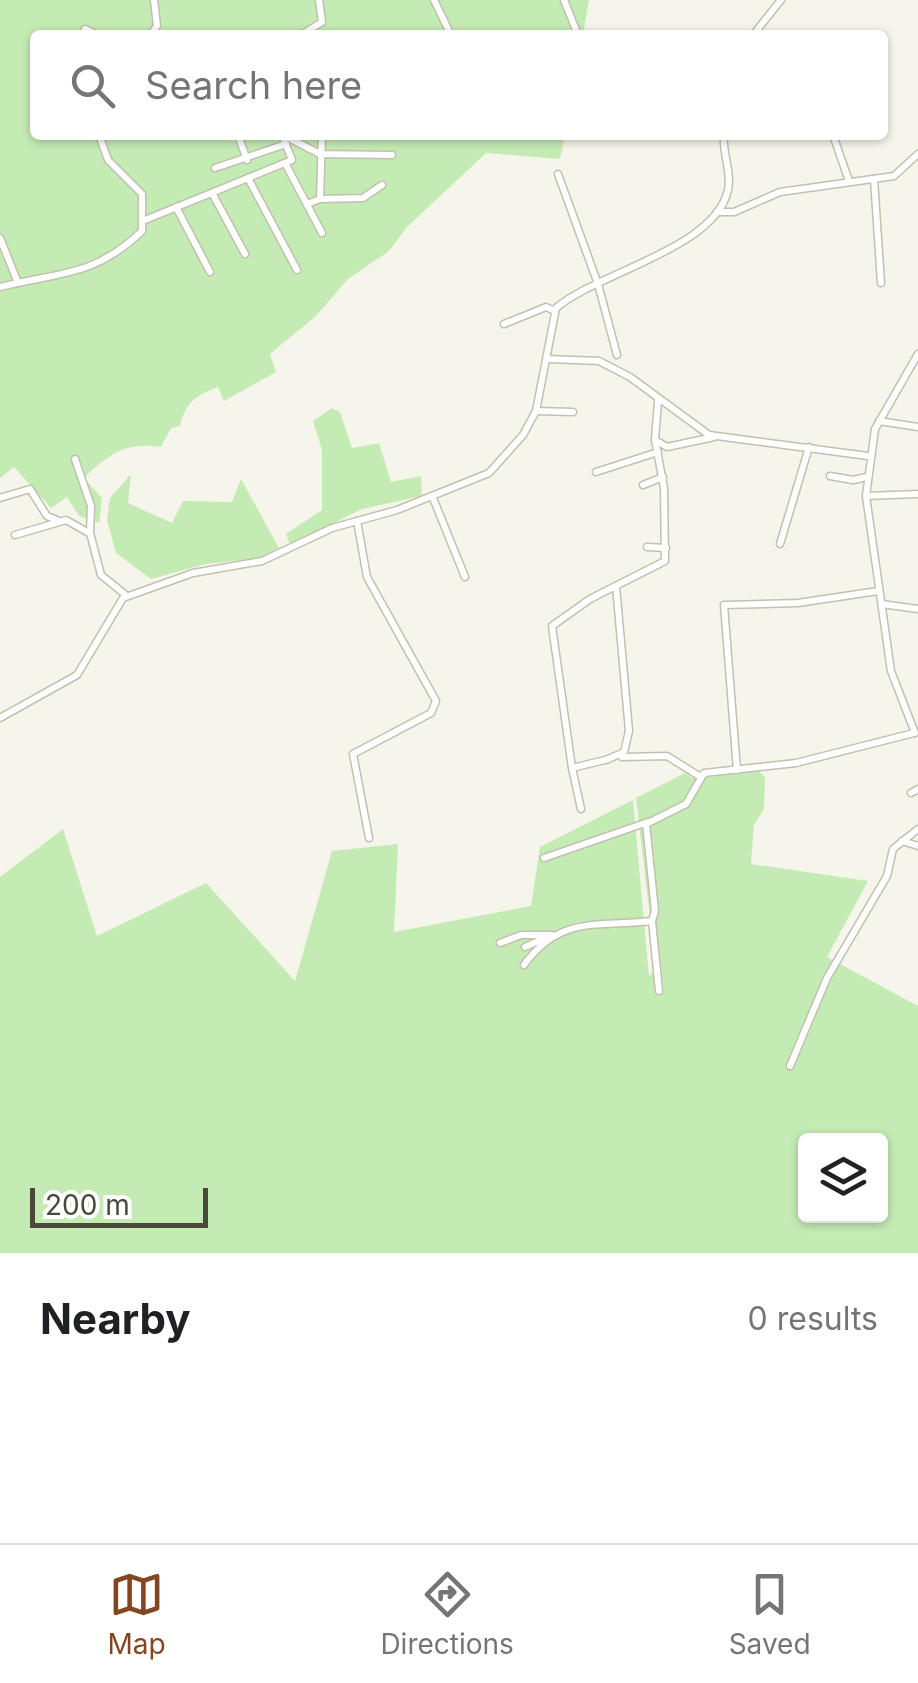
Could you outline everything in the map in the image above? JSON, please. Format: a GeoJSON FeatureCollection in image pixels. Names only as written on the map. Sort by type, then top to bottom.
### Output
{"type":"FeatureCollection","features":[{"type":"Feature","properties":{"kind":"street"},"geometry":{"type":"LineString","coordinates":[[153,30],[154,0]]}},
{"type":"Feature","properties":{"kind":"street"},"geometry":{"type":"LineString","coordinates":[[309,30],[322,22],[318,0]]}},
{"type":"Feature","properties":{"kind":"street"},"geometry":{"type":"LineString","coordinates":[[434,0],[449,30]]}},
{"type":"Feature","properties":{"kind":"street"},"geometry":{"type":"LineString","coordinates":[[564,0],[576,30]]}},
{"type":"Feature","properties":{"kind":"street"},"geometry":{"type":"LineString","coordinates":[[757,30],[780,0]]}},
{"type":"Feature","properties":{"kind":"street"},"geometry":{"type":"LineString","coordinates":[[0,287],[55,279],[100,264],[140,234],[145,220],[142,194],[108,160],[101,140]]}},
{"type":"Feature","properties":{"kind":"street"},"geometry":{"type":"LineString","coordinates":[[240,140],[247,160]]}},
{"type":"Feature","properties":{"kind":"street"},"geometry":{"type":"LineString","coordinates":[[145,220],[292,160],[285,140]]}},
{"type":"Feature","properties":{"kind":"street"},"geometry":{"type":"LineString","coordinates":[[293,140],[320,154],[392,155]]}},
{"type":"Feature","properties":{"kind":"street"},"geometry":{"type":"LineString","coordinates":[[320,199],[321,140]]}},
{"type":"Feature","properties":{"kind":"street"},"geometry":{"type":"LineString","coordinates":[[0,718],[77,675],[114,607],[128,596],[193,573],[262,561],[332,528],[433,498],[489,473],[523,435],[536,411],[555,311],[561,303],[692,234],[717,212],[729,186],[724,140]]}},
{"type":"Feature","properties":{"kind":"street"},"geometry":{"type":"LineString","coordinates":[[835,140],[849,180]]}},
{"type":"Feature","properties":{"kind":"street"},"geometry":{"type":"LineString","coordinates":[[216,168],[286,144]]}},
{"type":"Feature","properties":{"kind":"street"},"geometry":{"type":"LineString","coordinates":[[717,212],[734,212],[780,192],[902,173],[918,154]]}},
{"type":"Feature","properties":{"kind":"street"},"geometry":{"type":"LineString","coordinates":[[286,163],[322,233]]}},
{"type":"Feature","properties":{"kind":"street"},"geometry":{"type":"LineString","coordinates":[[558,174],[598,284],[617,355]]}},
{"type":"Feature","properties":{"kind":"street"},"geometry":{"type":"LineString","coordinates":[[248,178],[298,270]]}},
{"type":"Feature","properties":{"kind":"street"},"geometry":{"type":"LineString","coordinates":[[874,178],[881,284]]}},
{"type":"Feature","properties":{"kind":"street"},"geometry":{"type":"LineString","coordinates":[[307,204],[320,199],[363,198],[382,185]]}},
{"type":"Feature","properties":{"kind":"street"},"geometry":{"type":"LineString","coordinates":[[212,193],[245,254]]}},
{"type":"Feature","properties":{"kind":"street"},"geometry":{"type":"LineString","coordinates":[[176,207],[210,272]]}},
{"type":"Feature","properties":{"kind":"street"},"geometry":{"type":"LineString","coordinates":[[0,238],[18,283]]}},
{"type":"Feature","properties":{"kind":"street"},"geometry":{"type":"LineString","coordinates":[[504,324],[546,308],[555,311]]}},
{"type":"Feature","properties":{"kind":"street"},"geometry":{"type":"LineString","coordinates":[[572,768],[657,754],[700,776],[796,763],[916,733],[891,670],[866,496],[868,456],[879,421],[918,354]]}},
{"type":"Feature","properties":{"kind":"street"},"geometry":{"type":"LineString","coordinates":[[548,360],[600,361],[630,378],[698,431],[715,437],[868,456]]}},
{"type":"Feature","properties":{"kind":"street"},"geometry":{"type":"LineString","coordinates":[[581,809],[552,626],[616,586],[662,564],[666,548],[664,477],[654,440],[658,401]]}},
{"type":"Feature","properties":{"kind":"street"},"geometry":{"type":"LineString","coordinates":[[536,411],[572,412]]}},
{"type":"Feature","properties":{"kind":"street"},"geometry":{"type":"LineString","coordinates":[[879,421],[918,427]]}},
{"type":"Feature","properties":{"kind":"street"},"geometry":{"type":"LineString","coordinates":[[654,440],[667,448],[715,437]]}},
{"type":"Feature","properties":{"kind":"street"},"geometry":{"type":"LineString","coordinates":[[780,544],[809,448]]}},
{"type":"Feature","properties":{"kind":"street"},"geometry":{"type":"LineString","coordinates":[[596,472],[658,452]]}},
{"type":"Feature","properties":{"kind":"street"},"geometry":{"type":"LineString","coordinates":[[75,459],[91,506],[90,533],[102,575],[128,596]]}},
{"type":"Feature","properties":{"kind":"street"},"geometry":{"type":"LineString","coordinates":[[830,476],[867,478]]}},
{"type":"Feature","properties":{"kind":"street"},"geometry":{"type":"LineString","coordinates":[[643,485],[664,477]]}},
{"type":"Feature","properties":{"kind":"street"},"geometry":{"type":"LineString","coordinates":[[1,497],[30,489],[46,516],[90,533]]}},
{"type":"Feature","properties":{"kind":"street"},"geometry":{"type":"LineString","coordinates":[[866,496],[918,494]]}},
{"type":"Feature","properties":{"kind":"street"},"geometry":{"type":"LineString","coordinates":[[433,498],[464,577]]}},
{"type":"Feature","properties":{"kind":"street"},"geometry":{"type":"LineString","coordinates":[[14,535],[58,520]]}},
{"type":"Feature","properties":{"kind":"street"},"geometry":{"type":"LineString","coordinates":[[356,521],[368,577],[436,701],[431,712],[353,754],[369,838]]}},
{"type":"Feature","properties":{"kind":"street"},"geometry":{"type":"LineString","coordinates":[[647,548],[666,548]]}},
{"type":"Feature","properties":{"kind":"street"},"geometry":{"type":"LineString","coordinates":[[606,760],[624,752],[628,732],[616,586]]}},
{"type":"Feature","properties":{"kind":"street"},"geometry":{"type":"LineString","coordinates":[[737,770],[724,605],[798,603],[878,592]]}},
{"type":"Feature","properties":{"kind":"street"},"geometry":{"type":"LineString","coordinates":[[882,604],[918,609]]}},
{"type":"Feature","properties":{"kind":"street"},"geometry":{"type":"LineString","coordinates":[[905,700],[918,701]]}},
{"type":"Feature","properties":{"kind":"street"},"geometry":{"type":"LineString","coordinates":[[544,858],[649,822],[686,804],[700,776]]}},
{"type":"Feature","properties":{"kind":"street"},"geometry":{"type":"LineString","coordinates":[[649,822],[646,832],[656,911],[652,921],[659,991]]}},
{"type":"Feature","properties":{"kind":"street"},"geometry":{"type":"LineString","coordinates":[[790,1066],[826,978],[887,876],[893,849],[918,829]]}},
{"type":"Feature","properties":{"kind":"street"},"geometry":{"type":"LineString","coordinates":[[902,840],[918,846]]}},
{"type":"Feature","properties":{"kind":"street"},"geometry":{"type":"LineString","coordinates":[[500,943],[522,935],[552,934],[620,920],[652,921]]}},
{"type":"Feature","properties":{"kind":"street"},"geometry":{"type":"LineString","coordinates":[[525,947],[552,934]]}},
{"type":"Feature","properties":{"kind":"street"},"geometry":{"type":"LineString","coordinates":[[524,966],[552,934]]}},
{"type":"Feature","properties":{"kind":"green space"},"geometry":{"type":"Polygon","coordinates":[[[0,0],[589,0],[584,30],[30,30],[30,140],[564,140],[560,159],[486,153],[407,227],[389,251],[348,279],[316,316],[270,354],[276,372],[224,401],[218,387],[203,393],[188,406],[180,426],[171,428],[161,447],[128,448],[102,462],[84,478],[102,498],[99,523],[79,516],[67,497],[51,508],[14,467],[0,478],[0,0]]]}},
{"type":"Feature","properties":{"kind":"green space"},"geometry":{"type":"Polygon","coordinates":[[[332,408],[340,412],[352,448],[379,443],[391,482],[421,476],[422,496],[362,509],[290,545],[286,534],[322,510],[322,450],[313,421],[332,408]]]}},
{"type":"Feature","properties":{"kind":"green space"},"geometry":{"type":"Polygon","coordinates":[[[131,474],[128,503],[172,523],[183,501],[232,502],[241,479],[279,548],[260,558],[206,564],[151,579],[116,553],[107,520],[110,498],[131,474]]]}},
{"type":"Feature","properties":{"kind":"green space"},"geometry":{"type":"Polygon","coordinates":[[[758,770],[765,778],[764,809],[754,825],[751,864],[868,881],[827,957],[918,1006],[918,1253],[0,1253],[0,877],[63,829],[97,936],[206,883],[295,981],[332,851],[398,844],[394,932],[531,906],[540,847],[633,800],[649,976],[656,969],[636,798],[685,773],[692,778],[758,770]]]}}]}
